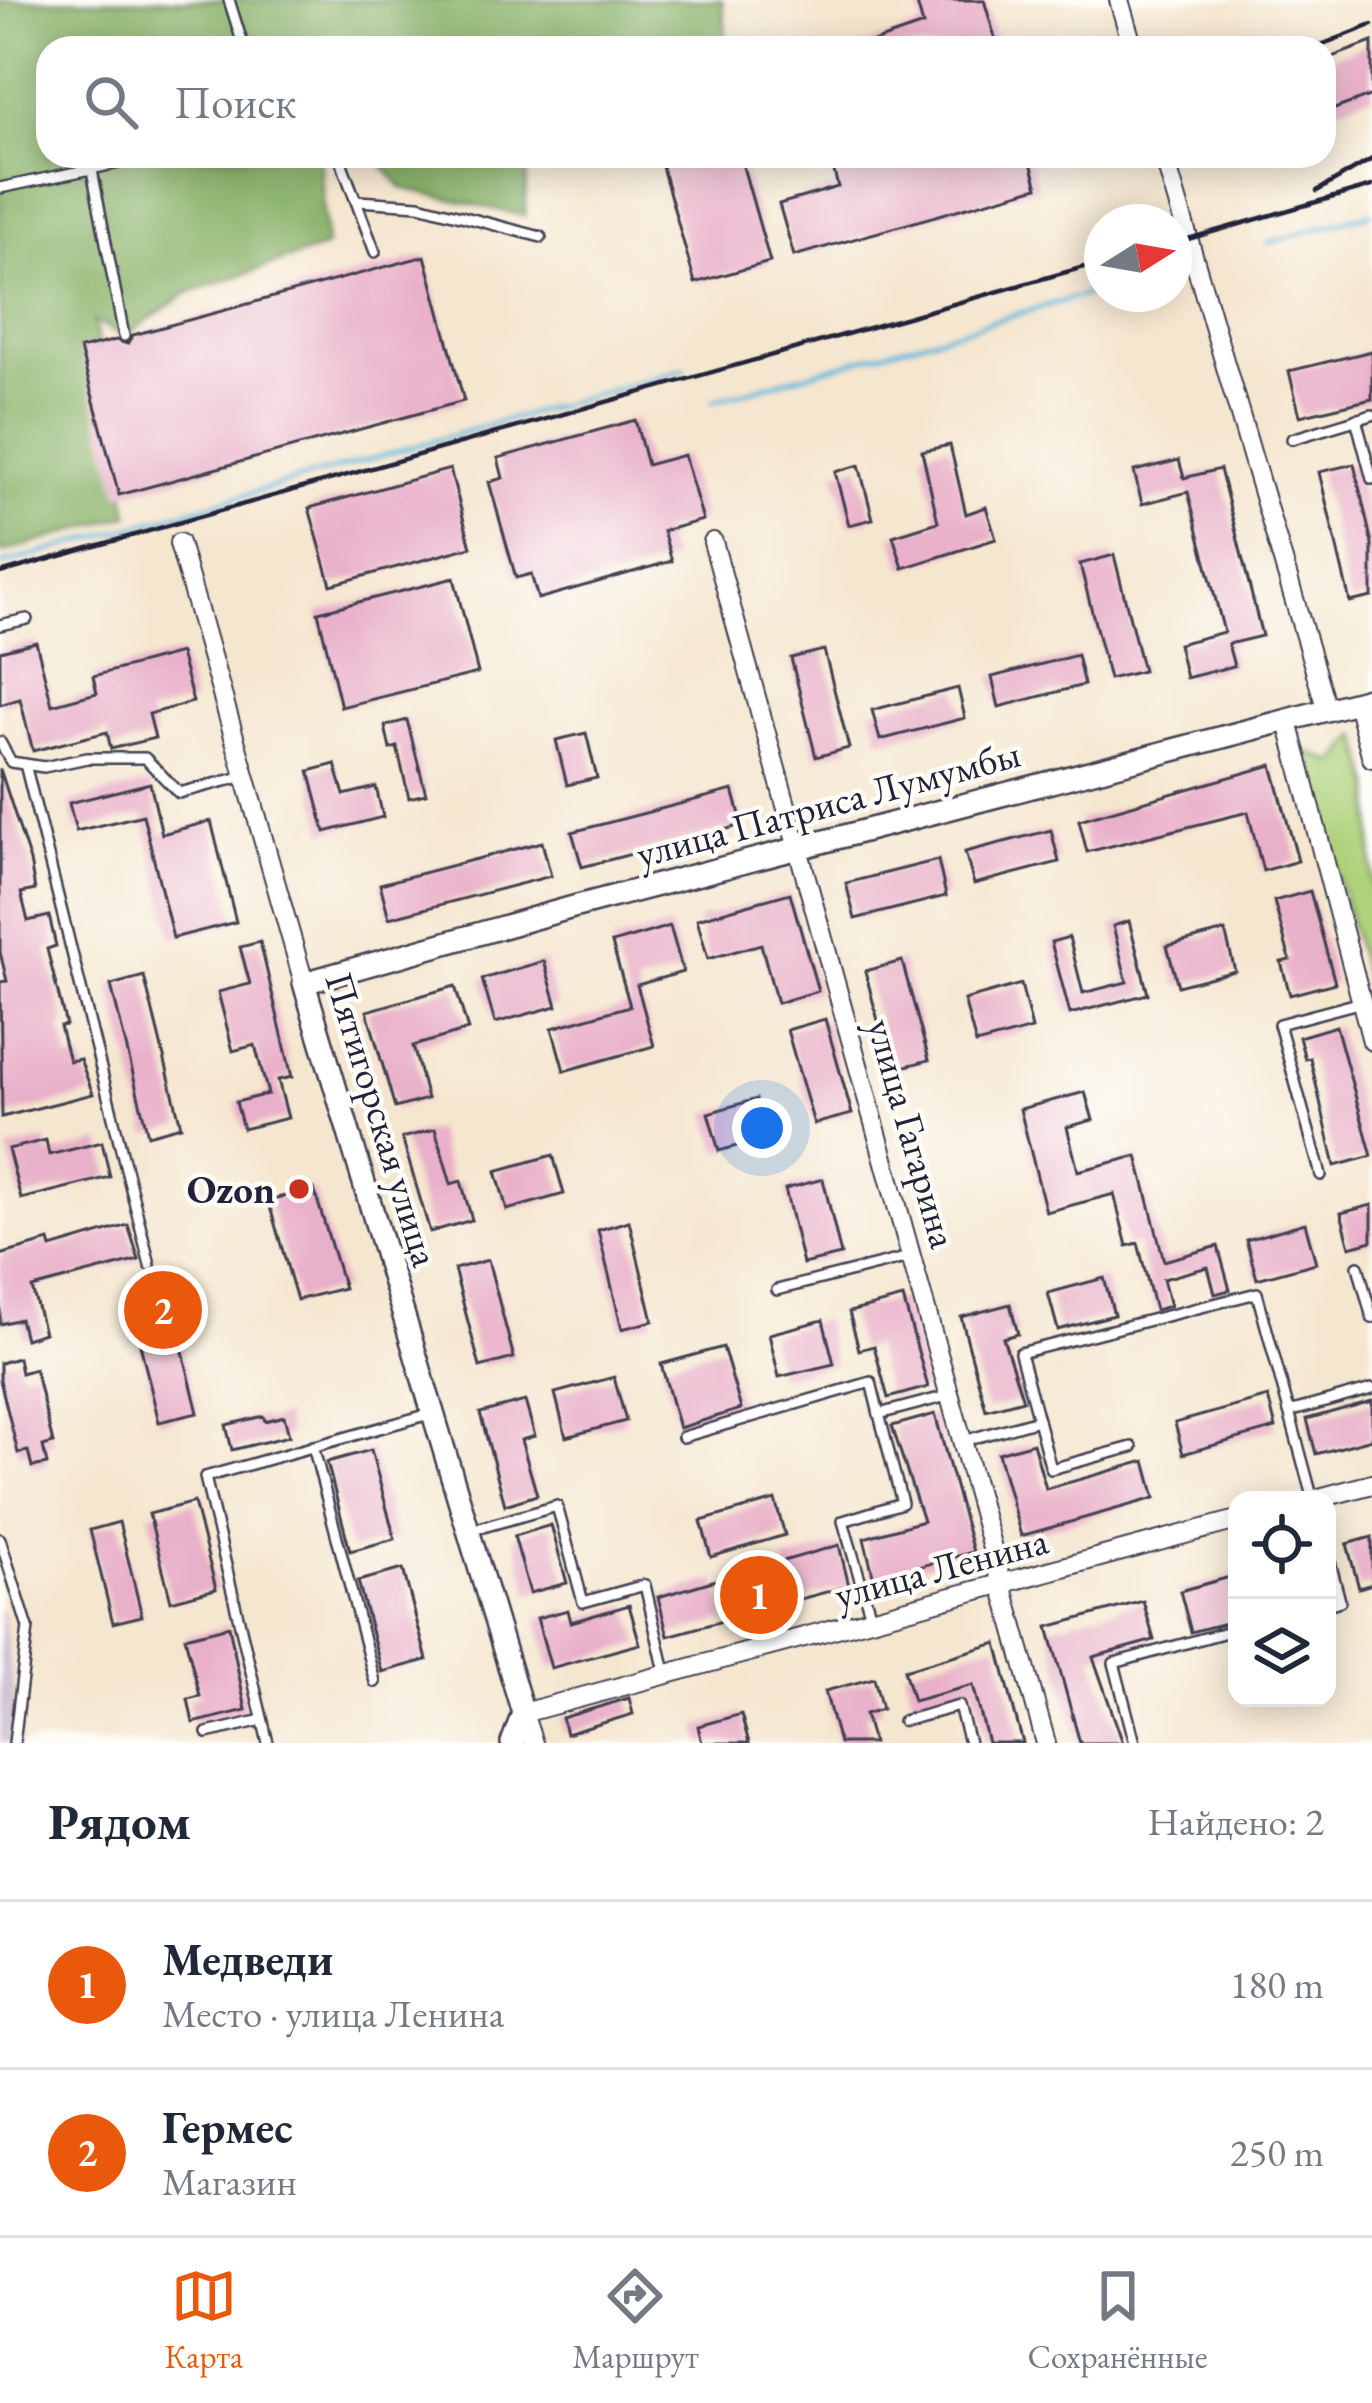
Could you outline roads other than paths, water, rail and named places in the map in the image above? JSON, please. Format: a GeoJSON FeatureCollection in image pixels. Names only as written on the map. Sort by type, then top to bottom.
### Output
{"type":"FeatureCollection","features":[{"type":"Feature","properties":{"kind":"street"},"geometry":{"type":"LineString","coordinates":[[1119,0],[1129,36]]}},
{"type":"Feature","properties":{"kind":"street"},"geometry":{"type":"LineString","coordinates":[[1168,168],[1327,711]]}},
{"type":"Feature","properties":{"kind":"street","name":"улица Гагарина"},"geometry":{"type":"LineString","coordinates":[[713,542],[1046,1743]]}},
{"type":"Feature","properties":{"kind":"street","name":"Пятигорская улица"},"geometry":{"type":"LineString","coordinates":[[179,543],[304,983],[524,1713]]}},
{"type":"Feature","properties":{"kind":"street"},"geometry":{"type":"LineString","coordinates":[[1364,700],[1372,758]]}},
{"type":"Feature","properties":{"kind":"street","name":"улица Патриса Лумумбы"},"geometry":{"type":"LineString","coordinates":[[304,983],[1364,700]]}},
{"type":"Feature","properties":{"kind":"street"},"geometry":{"type":"LineString","coordinates":[[1288,722],[1372,1041]]}},
{"type":"Feature","properties":{"kind":"street"},"geometry":{"type":"LineString","coordinates":[[1336,1494],[1372,1484]]}},
{"type":"Feature","properties":{"kind":"street","name":"улица Ленина"},"geometry":{"type":"LineString","coordinates":[[524,1713],[1228,1522]]}},
{"type":"Feature","properties":{"kind":"street"},"geometry":{"type":"LineString","coordinates":[[512,1743],[524,1713]]}},
{"type":"Feature","properties":{"kind":"street"},"geometry":{"type":"LineString","coordinates":[[524,1713],[533,1743]]}},
{"type":"Feature","properties":{"kind":"lane"},"geometry":{"type":"LineString","coordinates":[[230,0],[240,36]]}},
{"type":"Feature","properties":{"kind":"lane"},"geometry":{"type":"LineString","coordinates":[[0,188],[101,168]]}},
{"type":"Feature","properties":{"kind":"lane"},"geometry":{"type":"LineString","coordinates":[[344,168],[375,252]]}},
{"type":"Feature","properties":{"kind":"lane"},"geometry":{"type":"LineString","coordinates":[[92,170],[124,336]]}},
{"type":"Feature","properties":{"kind":"lane"},"geometry":{"type":"LineString","coordinates":[[358,201],[418,205],[541,237]]}},
{"type":"Feature","properties":{"kind":"lane"},"geometry":{"type":"LineString","coordinates":[[1292,439],[1372,415]]}},
{"type":"Feature","properties":{"kind":"lane"},"geometry":{"type":"LineString","coordinates":[[1356,419],[1372,479]]}},
{"type":"Feature","properties":{"kind":"lane"},"geometry":{"type":"LineString","coordinates":[[0,625],[27,619]]}},
{"type":"Feature","properties":{"kind":"lane"},"geometry":{"type":"LineString","coordinates":[[0,742],[11,761],[44,767],[86,758],[145,758],[179,793],[245,776]]}},
{"type":"Feature","properties":{"kind":"lane"},"geometry":{"type":"LineString","coordinates":[[25,764],[151,1265]]}},
{"type":"Feature","properties":{"kind":"lane"},"geometry":{"type":"LineString","coordinates":[[1322,1175],[1279,1024],[1362,1002]]}},
{"type":"Feature","properties":{"kind":"lane"},"geometry":{"type":"LineString","coordinates":[[777,1290],[914,1256]]}},
{"type":"Feature","properties":{"kind":"lane"},"geometry":{"type":"LineString","coordinates":[[1358,1266],[1372,1318]]}},
{"type":"Feature","properties":{"kind":"lane"},"geometry":{"type":"LineString","coordinates":[[1132,1447],[1051,1469],[1020,1353],[1257,1293],[1310,1491]]}},
{"type":"Feature","properties":{"kind":"lane"},"geometry":{"type":"LineString","coordinates":[[683,1437],[871,1382],[902,1503],[843,1521],[872,1620]]}},
{"type":"Feature","properties":{"kind":"lane"},"geometry":{"type":"LineString","coordinates":[[1289,1412],[1372,1389]]}},
{"type":"Feature","properties":{"kind":"lane"},"geometry":{"type":"LineString","coordinates":[[879,1414],[951,1394]]}},
{"type":"Feature","properties":{"kind":"lane"},"geometry":{"type":"LineString","coordinates":[[268,1743],[205,1477],[434,1412]]}},
{"type":"Feature","properties":{"kind":"lane"},"geometry":{"type":"LineString","coordinates":[[963,1441],[1038,1420]]}},
{"type":"Feature","properties":{"kind":"lane"},"geometry":{"type":"LineString","coordinates":[[313,1446],[375,1682]]}},
{"type":"Feature","properties":{"kind":"lane"},"geometry":{"type":"LineString","coordinates":[[469,1531],[557,1507],[583,1602],[645,1585],[665,1676]]}},
{"type":"Feature","properties":{"kind":"lane"},"geometry":{"type":"LineString","coordinates":[[0,1539],[28,1628],[14,1743]]}},
{"type":"Feature","properties":{"kind":"lane"},"geometry":{"type":"LineString","coordinates":[[1135,1743],[1114,1663],[1228,1632]]}},
{"type":"Feature","properties":{"kind":"lane"},"geometry":{"type":"LineString","coordinates":[[903,1721],[959,1706],[969,1743]]}},
{"type":"Feature","properties":{"kind":"lane"},"geometry":{"type":"LineString","coordinates":[[207,1733],[262,1720]]}},
{"type":"Feature","properties":{"kind":"waterway"},"geometry":{"type":"LineString","coordinates":[[1268,243],[1372,213]]}},
{"type":"Feature","properties":{"kind":"waterway"},"geometry":{"type":"LineString","coordinates":[[713,401],[1084,295]]}},
{"type":"Feature","properties":{"kind":"waterway"},"geometry":{"type":"LineString","coordinates":[[0,565],[685,369]]}},
{"type":"Feature","properties":{"kind":"railway"},"geometry":{"type":"LineString","coordinates":[[1336,39],[1372,25]]}},
{"type":"Feature","properties":{"kind":"railway"},"geometry":{"type":"LineString","coordinates":[[1317,191],[1372,159]]}},
{"type":"Feature","properties":{"kind":"railway"},"geometry":{"type":"LineString","coordinates":[[1192,238],[1372,186]]}},
{"type":"Feature","properties":{"kind":"railway"},"geometry":{"type":"LineString","coordinates":[[0,573],[1084,267]]}},
{"type":"Feature","properties":{"kind":"place","name":"Ozon"},"geometry":{"type":"Point","coordinates":[299,1189]}},
{"type":"Feature","properties":{"kind":"place","name":"Гермес"},"geometry":{"type":"Point","coordinates":[163,1310]}},
{"type":"Feature","properties":{"kind":"place","name":"Медведи"},"geometry":{"type":"Point","coordinates":[759,1595]}}]}
